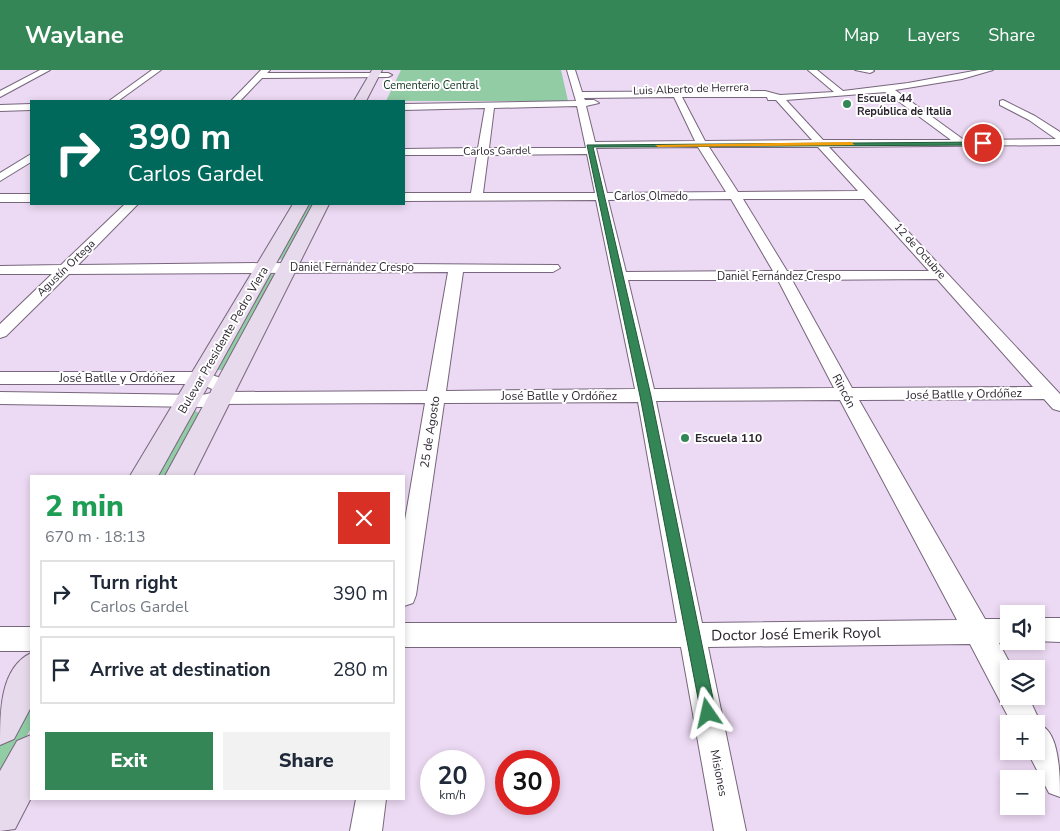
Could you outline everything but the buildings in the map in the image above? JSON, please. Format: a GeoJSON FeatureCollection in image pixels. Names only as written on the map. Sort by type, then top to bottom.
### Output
{"type":"FeatureCollection","features":[{"type":"Feature","properties":{"kind":"street"},"geometry":{"type":"LineString","coordinates":[[0,94],[46,70]]}},
{"type":"Feature","properties":{"kind":"street"},"geometry":{"type":"LineString","coordinates":[[114,100],[157,70]]}},
{"type":"Feature","properties":{"kind":"street","name":"Misiones"},"geometry":{"type":"LineString","coordinates":[[571,70],[580,99],[600,196],[646,396],[730,831]]}},
{"type":"Feature","properties":{"kind":"street"},"geometry":{"type":"LineString","coordinates":[[812,70],[842,94]]}},
{"type":"Feature","properties":{"kind":"street"},"geometry":{"type":"LineString","coordinates":[[859,70],[870,71]]}},
{"type":"Feature","properties":{"kind":"street","name":"Luis Alberto de Herrera"},"geometry":{"type":"LineString","coordinates":[[405,107],[491,109],[580,99],[778,97],[842,94],[922,86],[959,73],[989,70]]}},
{"type":"Feature","properties":{"kind":"street"},"geometry":{"type":"LineString","coordinates":[[236,100],[263,73],[383,75]]}},
{"type":"Feature","properties":{"kind":"street"},"geometry":{"type":"LineString","coordinates":[[361,100],[383,75]]}},
{"type":"Feature","properties":{"kind":"street"},"geometry":{"type":"LineString","coordinates":[[889,90],[964,144]]}},
{"type":"Feature","properties":{"kind":"street","name":"12 de Octubre"},"geometry":{"type":"LineString","coordinates":[[778,97],[1054,399]]}},
{"type":"Feature","properties":{"kind":"street","name":"Rincón"},"geometry":{"type":"LineString","coordinates":[[679,98],[702,145],[783,276],[846,396],[1000,672]]}},
{"type":"Feature","properties":{"kind":"street"},"geometry":{"type":"LineString","coordinates":[[1003,103],[1032,118],[1060,138]]}},
{"type":"Feature","properties":{"kind":"street"},"geometry":{"type":"LineString","coordinates":[[0,108],[30,107]]}},
{"type":"Feature","properties":{"kind":"street"},"geometry":{"type":"LineString","coordinates":[[405,113],[491,109],[476,197]]}},
{"type":"Feature","properties":{"kind":"street","name":"Carlos Gardel"},"geometry":{"type":"LineString","coordinates":[[405,152],[702,145],[1060,142]]}},
{"type":"Feature","properties":{"kind":"street"},"geometry":{"type":"LineString","coordinates":[[0,178],[30,158]]}},
{"type":"Feature","properties":{"kind":"street","name":"Carlos Olmedo"},"geometry":{"type":"LineString","coordinates":[[405,198],[869,195]]}},
{"type":"Feature","properties":{"kind":"street"},"geometry":{"type":"LineString","coordinates":[[0,198],[30,198]]}},
{"type":"Feature","properties":{"kind":"street","name":"Agustín Ortega"},"geometry":{"type":"LineString","coordinates":[[0,333],[131,205]]}},
{"type":"Feature","properties":{"kind":"street","name":"Bulevar Presidente Pedro Viera"},"geometry":{"type":"LineString","coordinates":[[145,475],[301,205]]}},
{"type":"Feature","properties":{"kind":"street","name":"Bulevar Presidente Pedro Viera"},"geometry":{"type":"LineString","coordinates":[[180,475],[320,205]]}},
{"type":"Feature","properties":{"kind":"street","name":"Daniel Fernández Crespo"},"geometry":{"type":"LineString","coordinates":[[0,270],[62,271],[266,267],[553,268]]}},
{"type":"Feature","properties":{"kind":"street","name":"25 de Agosto"},"geometry":{"type":"LineString","coordinates":[[405,589],[456,268]]}},
{"type":"Feature","properties":{"kind":"street","name":"Daniel Fernández Crespo"},"geometry":{"type":"LineString","coordinates":[[618,276],[941,274]]}},
{"type":"Feature","properties":{"kind":"street","name":"José Batlle y Ordóñez"},"geometry":{"type":"LineString","coordinates":[[0,378],[201,378]]}},
{"type":"Feature","properties":{"kind":"street"},"geometry":{"type":"LineString","coordinates":[[201,378],[212,380],[220,387],[220,398]]}},
{"type":"Feature","properties":{"kind":"street","name":"José Batlle y Ordóñez"},"geometry":{"type":"LineString","coordinates":[[0,398],[202,401],[220,398],[646,396],[1054,399]]}},
{"type":"Feature","properties":{"kind":"street"},"geometry":{"type":"LineString","coordinates":[[1045,630],[1060,630]]}},
{"type":"Feature","properties":{"kind":"street","name":"Doctor José Emerik Royol"},"geometry":{"type":"LineString","coordinates":[[405,635],[692,635],[1000,631]]}},
{"type":"Feature","properties":{"kind":"street"},"geometry":{"type":"LineString","coordinates":[[0,639],[30,639]]}},
{"type":"Feature","properties":{"kind":"street"},"geometry":{"type":"LineString","coordinates":[[0,725],[30,673]]}},
{"type":"Feature","properties":{"kind":"street"},"geometry":{"type":"LineString","coordinates":[[1045,754],[1060,782]]}},
{"type":"Feature","properties":{"kind":"street"},"geometry":{"type":"LineString","coordinates":[[0,814],[30,757]]}},
{"type":"Feature","properties":{"kind":"street"},"geometry":{"type":"LineString","coordinates":[[366,831],[372,800]]}},
{"type":"Feature","properties":{"kind":"green space","name":"Cementerio Central"},"geometry":{"type":"Polygon","coordinates":[[[401,70],[561,70],[568,101],[405,101],[386,100],[401,70]]]}},
{"type":"Feature","properties":{"kind":"green space"},"geometry":{"type":"Polygon","coordinates":[[[305,205],[315,205],[287,258],[275,259],[305,205]]]}},
{"type":"Feature","properties":{"kind":"green space"},"geometry":{"type":"Polygon","coordinates":[[[268,275],[275,275],[223,370],[214,370],[268,275]]]}},
{"type":"Feature","properties":{"kind":"green space"},"geometry":{"type":"Polygon","coordinates":[[[196,411],[201,415],[168,475],[153,475],[187,414],[196,411]]]}},
{"type":"Feature","properties":{"kind":"green space"},"geometry":{"type":"Polygon","coordinates":[[[30,691],[30,730],[0,785],[0,744],[30,691]]]}},
{"type":"Feature","properties":{"kind":"slow traffic"},"geometry":{"type":"LineString","coordinates":[[658,145],[852,144]]}},
{"type":"Feature","properties":{"kind":"place","name":"Escuela 44 República de Italia"},"geometry":{"type":"Point","coordinates":[847,104]}},
{"type":"Feature","properties":{"kind":"place","name":"Escuela 110"},"geometry":{"type":"Point","coordinates":[685,438]}},
{"type":"Feature","properties":{"kind":"route"},"geometry":{"type":"LineString","coordinates":[[708,713],[646,396],[590,145],[983,143]]}}]}
